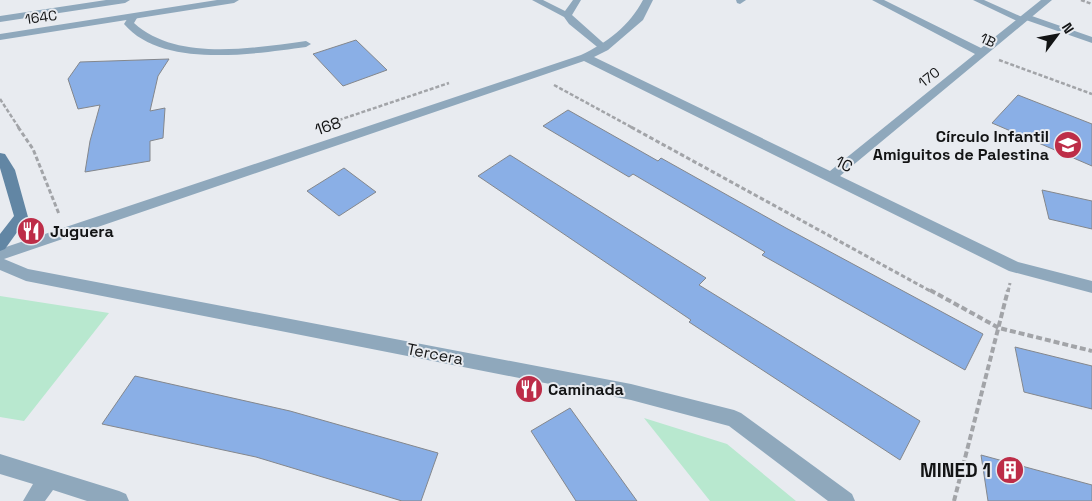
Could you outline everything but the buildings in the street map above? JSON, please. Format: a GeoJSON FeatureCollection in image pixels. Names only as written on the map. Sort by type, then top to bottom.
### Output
{"type":"FeatureCollection","features":[{"type":"Feature","properties":{"kind":"main road"},"geometry":{"type":"LineString","coordinates":[[0,158],[8,170],[21,217],[0,245]]}},
{"type":"Feature","properties":{"kind":"street","name":"164C"},"geometry":{"type":"LineString","coordinates":[[0,18],[125,0]]}},
{"type":"Feature","properties":{"kind":"street"},"geometry":{"type":"LineString","coordinates":[[154,14],[157,0]]}},
{"type":"Feature","properties":{"kind":"street","name":"164C"},"geometry":{"type":"LineString","coordinates":[[0,37],[132,18],[234,0]]}},
{"type":"Feature","properties":{"kind":"street","name":"168"},"geometry":{"type":"LineString","coordinates":[[0,256],[585,57],[604,48],[639,18],[648,0]]}},
{"type":"Feature","properties":{"kind":"street","name":"1B"},"geometry":{"type":"LineString","coordinates":[[878,0],[982,54]]}},
{"type":"Feature","properties":{"kind":"street","name":"170"},"geometry":{"type":"LineString","coordinates":[[831,177],[1047,0]]}},
{"type":"Feature","properties":{"kind":"street","name":"1C"},"geometry":{"type":"LineString","coordinates":[[585,57],[1014,267],[1092,287]]}},
{"type":"Feature","properties":{"kind":"street","name":"Tercera"},"geometry":{"type":"LineString","coordinates":[[0,264],[26,275],[631,392],[734,419],[845,501]]}},
{"type":"Feature","properties":{"kind":"street"},"geometry":{"type":"LineString","coordinates":[[0,464],[119,501]]}},
{"type":"Feature","properties":{"kind":"street"},"geometry":{"type":"LineString","coordinates":[[33,501],[49,479]]}},
{"type":"Feature","properties":{"kind":"lane"},"geometry":{"type":"LineString","coordinates":[[536,0],[567,15],[572,22],[604,48]]}},
{"type":"Feature","properties":{"kind":"lane"},"geometry":{"type":"LineString","coordinates":[[567,15],[577,0]]}},
{"type":"Feature","properties":{"kind":"lane"},"geometry":{"type":"LineString","coordinates":[[977,0],[1024,19],[1092,40]]}},
{"type":"Feature","properties":{"kind":"lane"},"geometry":{"type":"LineString","coordinates":[[132,18],[129,24],[135,32],[178,48],[200,51],[238,51],[306,44]]}},
{"type":"Feature","properties":{"kind":"path"},"geometry":{"type":"LineString","coordinates":[[1080,0],[1092,4]]}},
{"type":"Feature","properties":{"kind":"path","name":"1B"},"geometry":{"type":"LineString","coordinates":[[982,54],[1092,94]]}},
{"type":"Feature","properties":{"kind":"path"},"geometry":{"type":"LineString","coordinates":[[533,74],[999,328],[1092,351]]}},
{"type":"Feature","properties":{"kind":"path"},"geometry":{"type":"LineString","coordinates":[[328,124],[449,83]]}},
{"type":"Feature","properties":{"kind":"path"},"geometry":{"type":"LineString","coordinates":[[0,99],[33,149],[58,214],[67,211]]}},
{"type":"Feature","properties":{"kind":"path"},"geometry":{"type":"LineString","coordinates":[[954,501],[1014,267]]}},
{"type":"Feature","properties":{"kind":"green space"},"geometry":{"type":"Polygon","coordinates":[[[0,296],[109,313],[24,421],[0,417],[0,296]]]}},
{"type":"Feature","properties":{"kind":"green space"},"geometry":{"type":"Polygon","coordinates":[[[644,418],[727,444],[796,501],[710,501],[644,418]]]}},
{"type":"Feature","properties":{"kind":"place","name":"Círculo Infantil Amiguitos de Palestina"},"geometry":{"type":"Point","coordinates":[1068,145]}},
{"type":"Feature","properties":{"kind":"place","name":"Juguera"},"geometry":{"type":"Point","coordinates":[31,231]}},
{"type":"Feature","properties":{"kind":"place","name":"Caminada"},"geometry":{"type":"Point","coordinates":[529,389]}},
{"type":"Feature","properties":{"kind":"place","name":"MINED 1"},"geometry":{"type":"Point","coordinates":[1010,470]}}]}
